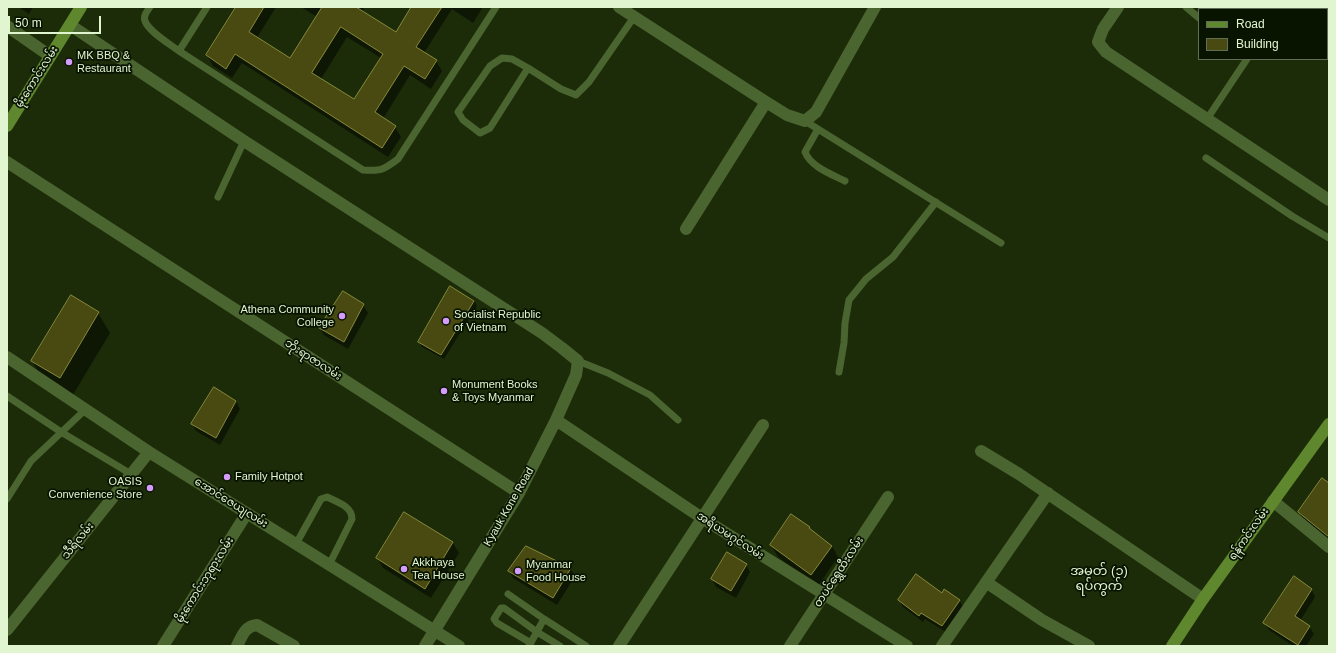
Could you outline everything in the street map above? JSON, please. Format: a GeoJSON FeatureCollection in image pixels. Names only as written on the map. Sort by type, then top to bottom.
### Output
{"type":"FeatureCollection","features":[{"type":"Feature","properties":{"kind":"main road","name":"မိုးကောင်းလမ်း"},"geometry":{"type":"LineString","coordinates":[[7,126],[81,7]]}},
{"type":"Feature","properties":{"kind":"main road","name":"ရန်ကင်းလမ်း"},"geometry":{"type":"LineString","coordinates":[[1172,646],[1203,599],[1329,424]]}},
{"type":"Feature","properties":{"kind":"street"},"geometry":{"type":"LineString","coordinates":[[619,7],[787,115],[805,121],[816,112],[875,7]]}},
{"type":"Feature","properties":{"kind":"street"},"geometry":{"type":"LineString","coordinates":[[1118,7],[1103,29],[1098,42],[1106,52],[1329,200]]}},
{"type":"Feature","properties":{"kind":"street"},"geometry":{"type":"LineString","coordinates":[[70,24],[244,141],[542,333],[578,361]]}},
{"type":"Feature","properties":{"kind":"street"},"geometry":{"type":"LineString","coordinates":[[7,26],[50,56]]}},
{"type":"Feature","properties":{"kind":"street"},"geometry":{"type":"LineString","coordinates":[[686,229],[766,102]]}},
{"type":"Feature","properties":{"kind":"street","name":"ဘိုးရာဇာလမ်း"},"geometry":{"type":"LineString","coordinates":[[7,162],[519,493]]}},
{"type":"Feature","properties":{"kind":"street","name":"အောင်ဇေယျလမ်း"},"geometry":{"type":"LineString","coordinates":[[7,357],[149,452],[459,646]]}},
{"type":"Feature","properties":{"kind":"street","name":"Kyauk Kone Road"},"geometry":{"type":"LineString","coordinates":[[425,646],[519,493],[556,420],[576,375],[578,361]]}},
{"type":"Feature","properties":{"kind":"street","name":"အရိယမဂ္ဂင်လမ်း"},"geometry":{"type":"LineString","coordinates":[[556,420],[702,518],[823,595],[907,646]]}},
{"type":"Feature","properties":{"kind":"street"},"geometry":{"type":"LineString","coordinates":[[619,646],[763,425]]}},
{"type":"Feature","properties":{"kind":"street"},"geometry":{"type":"LineString","coordinates":[[981,451],[1048,493],[1203,599]]}},
{"type":"Feature","properties":{"kind":"street","name":"သီရိလမ်း"},"geometry":{"type":"LineString","coordinates":[[7,630],[149,452]]}},
{"type":"Feature","properties":{"kind":"street"},"geometry":{"type":"LineString","coordinates":[[942,646],[1048,493]]}},
{"type":"Feature","properties":{"kind":"street","name":"တပင်ရွှေထီးလမ်း"},"geometry":{"type":"LineString","coordinates":[[790,646],[888,497]]}},
{"type":"Feature","properties":{"kind":"street"},"geometry":{"type":"LineString","coordinates":[[1273,501],[1329,547]]}},
{"type":"Feature","properties":{"kind":"street","name":"မိုးကောင်းဘုရားလမ်း"},"geometry":{"type":"LineString","coordinates":[[163,646],[247,513]]}},
{"type":"Feature","properties":{"kind":"street"},"geometry":{"type":"LineString","coordinates":[[986,582],[1042,620],[1089,646]]}},
{"type":"Feature","properties":{"kind":"street"},"geometry":{"type":"LineString","coordinates":[[237,646],[246,629],[257,625],[294,646]]}},
{"type":"Feature","properties":{"kind":"lane"},"geometry":{"type":"LineString","coordinates":[[150,7],[145,14],[145,21],[151,29],[179,51],[363,170],[379,170],[385,168],[398,159],[496,7]]}},
{"type":"Feature","properties":{"kind":"lane"},"geometry":{"type":"LineString","coordinates":[[179,51],[207,7]]}},
{"type":"Feature","properties":{"kind":"lane"},"geometry":{"type":"LineString","coordinates":[[1186,7],[1198,17]]}},
{"type":"Feature","properties":{"kind":"lane"},"geometry":{"type":"LineString","coordinates":[[528,68],[490,128],[480,133],[463,120],[458,112],[490,66],[502,58],[512,58],[528,68],[561,89],[576,95],[589,82],[634,17]]}},
{"type":"Feature","properties":{"kind":"lane"},"geometry":{"type":"LineString","coordinates":[[1207,119],[1246,60]]}},
{"type":"Feature","properties":{"kind":"lane"},"geometry":{"type":"LineString","coordinates":[[805,121],[1001,243]]}},
{"type":"Feature","properties":{"kind":"lane"},"geometry":{"type":"LineString","coordinates":[[818,129],[805,152],[807,157],[816,165],[845,181]]}},
{"type":"Feature","properties":{"kind":"lane"},"geometry":{"type":"LineString","coordinates":[[218,197],[244,141]]}},
{"type":"Feature","properties":{"kind":"lane"},"geometry":{"type":"LineString","coordinates":[[1206,158],[1292,216],[1329,238]]}},
{"type":"Feature","properties":{"kind":"lane"},"geometry":{"type":"LineString","coordinates":[[839,372],[849,300],[866,279],[893,257],[936,202]]}},
{"type":"Feature","properties":{"kind":"lane"},"geometry":{"type":"LineString","coordinates":[[578,361],[608,373],[650,395],[678,420]]}},
{"type":"Feature","properties":{"kind":"lane"},"geometry":{"type":"LineString","coordinates":[[7,396],[61,432],[131,474]]}},
{"type":"Feature","properties":{"kind":"lane"},"geometry":{"type":"LineString","coordinates":[[7,499],[31,461],[86,409]]}},
{"type":"Feature","properties":{"kind":"lane"},"geometry":{"type":"LineString","coordinates":[[296,544],[321,499],[327,497],[346,506],[352,514],[352,519],[329,565]]}},
{"type":"Feature","properties":{"kind":"lane"},"geometry":{"type":"LineString","coordinates":[[508,594],[586,646]]}},
{"type":"Feature","properties":{"kind":"lane"},"geometry":{"type":"LineString","coordinates":[[544,619],[537,632],[530,645],[494,619],[501,608],[504,608],[537,632],[560,646]]}},
{"type":"Feature","properties":{"kind":"building"},"geometry":{"type":"Polygon","coordinates":[[[236,7],[264,7],[249,32],[290,58],[322,7],[356,7],[396,32],[411,7],[442,7],[416,47],[437,60],[425,79],[404,66],[375,112],[396,126],[382,148],[235,54],[226,69],[206,55],[236,7]],[[341,27],[312,73],[354,99],[383,54],[341,27]]]}},
{"type":"Feature","properties":{"kind":"building","name":"Socialist Republic of Vietnam"},"geometry":{"type":"Polygon","coordinates":[[[450,286],[474,301],[441,355],[418,342],[450,286]]]}},
{"type":"Feature","properties":{"kind":"building","name":"Athena Community College"},"geometry":{"type":"Polygon","coordinates":[[[343,291],[364,304],[344,342],[319,328],[343,291]]]}},
{"type":"Feature","properties":{"kind":"building"},"geometry":{"type":"Polygon","coordinates":[[[71,295],[99,312],[60,378],[31,361],[71,295]]]}},
{"type":"Feature","properties":{"kind":"building"},"geometry":{"type":"Polygon","coordinates":[[[214,387],[236,401],[216,438],[191,424],[214,387]]]}},
{"type":"Feature","properties":{"kind":"building"},"geometry":{"type":"Polygon","coordinates":[[[1322,478],[1329,483],[1329,537],[1298,512],[1322,478]]]}},
{"type":"Feature","properties":{"kind":"building"},"geometry":{"type":"Polygon","coordinates":[[[404,512],[453,542],[425,589],[376,558],[404,512]]]}},
{"type":"Feature","properties":{"kind":"building"},"geometry":{"type":"Polygon","coordinates":[[[791,514],[810,527],[809,528],[832,546],[811,575],[770,545],[791,514]]]}},
{"type":"Feature","properties":{"kind":"building"},"geometry":{"type":"Polygon","coordinates":[[[526,546],[571,568],[553,598],[508,571],[526,546]]]}},
{"type":"Feature","properties":{"kind":"building"},"geometry":{"type":"Polygon","coordinates":[[[727,552],[747,564],[731,591],[711,579],[727,552]]]}},
{"type":"Feature","properties":{"kind":"building"},"geometry":{"type":"Polygon","coordinates":[[[916,574],[942,593],[944,589],[960,600],[942,626],[921,613],[919,616],[898,600],[916,574]]]}},
{"type":"Feature","properties":{"kind":"building"},"geometry":{"type":"Polygon","coordinates":[[[1294,576],[1312,589],[1295,616],[1310,626],[1298,645],[1263,623],[1294,576]]]}},
{"type":"Feature","properties":{"kind":"place","name":"MK BBQ & Restaurant"},"geometry":{"type":"Point","coordinates":[69,62]}},
{"type":"Feature","properties":{"kind":"place","name":"Athena Community College"},"geometry":{"type":"Point","coordinates":[342,316]}},
{"type":"Feature","properties":{"kind":"place","name":"Socialist Republic of Vietnam"},"geometry":{"type":"Point","coordinates":[446,321]}},
{"type":"Feature","properties":{"kind":"place","name":"Monument Books & Toys Myanmar"},"geometry":{"type":"Point","coordinates":[444,391]}},
{"type":"Feature","properties":{"kind":"place","name":"Family Hotpot"},"geometry":{"type":"Point","coordinates":[227,477]}},
{"type":"Feature","properties":{"kind":"place","name":"OASIS Convenience Store"},"geometry":{"type":"Point","coordinates":[150,488]}},
{"type":"Feature","properties":{"kind":"place","name":"Akkhaya Tea House"},"geometry":{"type":"Point","coordinates":[404,569]}},
{"type":"Feature","properties":{"kind":"place","name":"Myanmar Food House"},"geometry":{"type":"Point","coordinates":[518,571]}},
{"type":"Feature","properties":{"kind":"district","name":"အမှတ် (၁) ရပ်ကွက်"},"geometry":{"type":"Point","coordinates":[1099,578]}}]}
